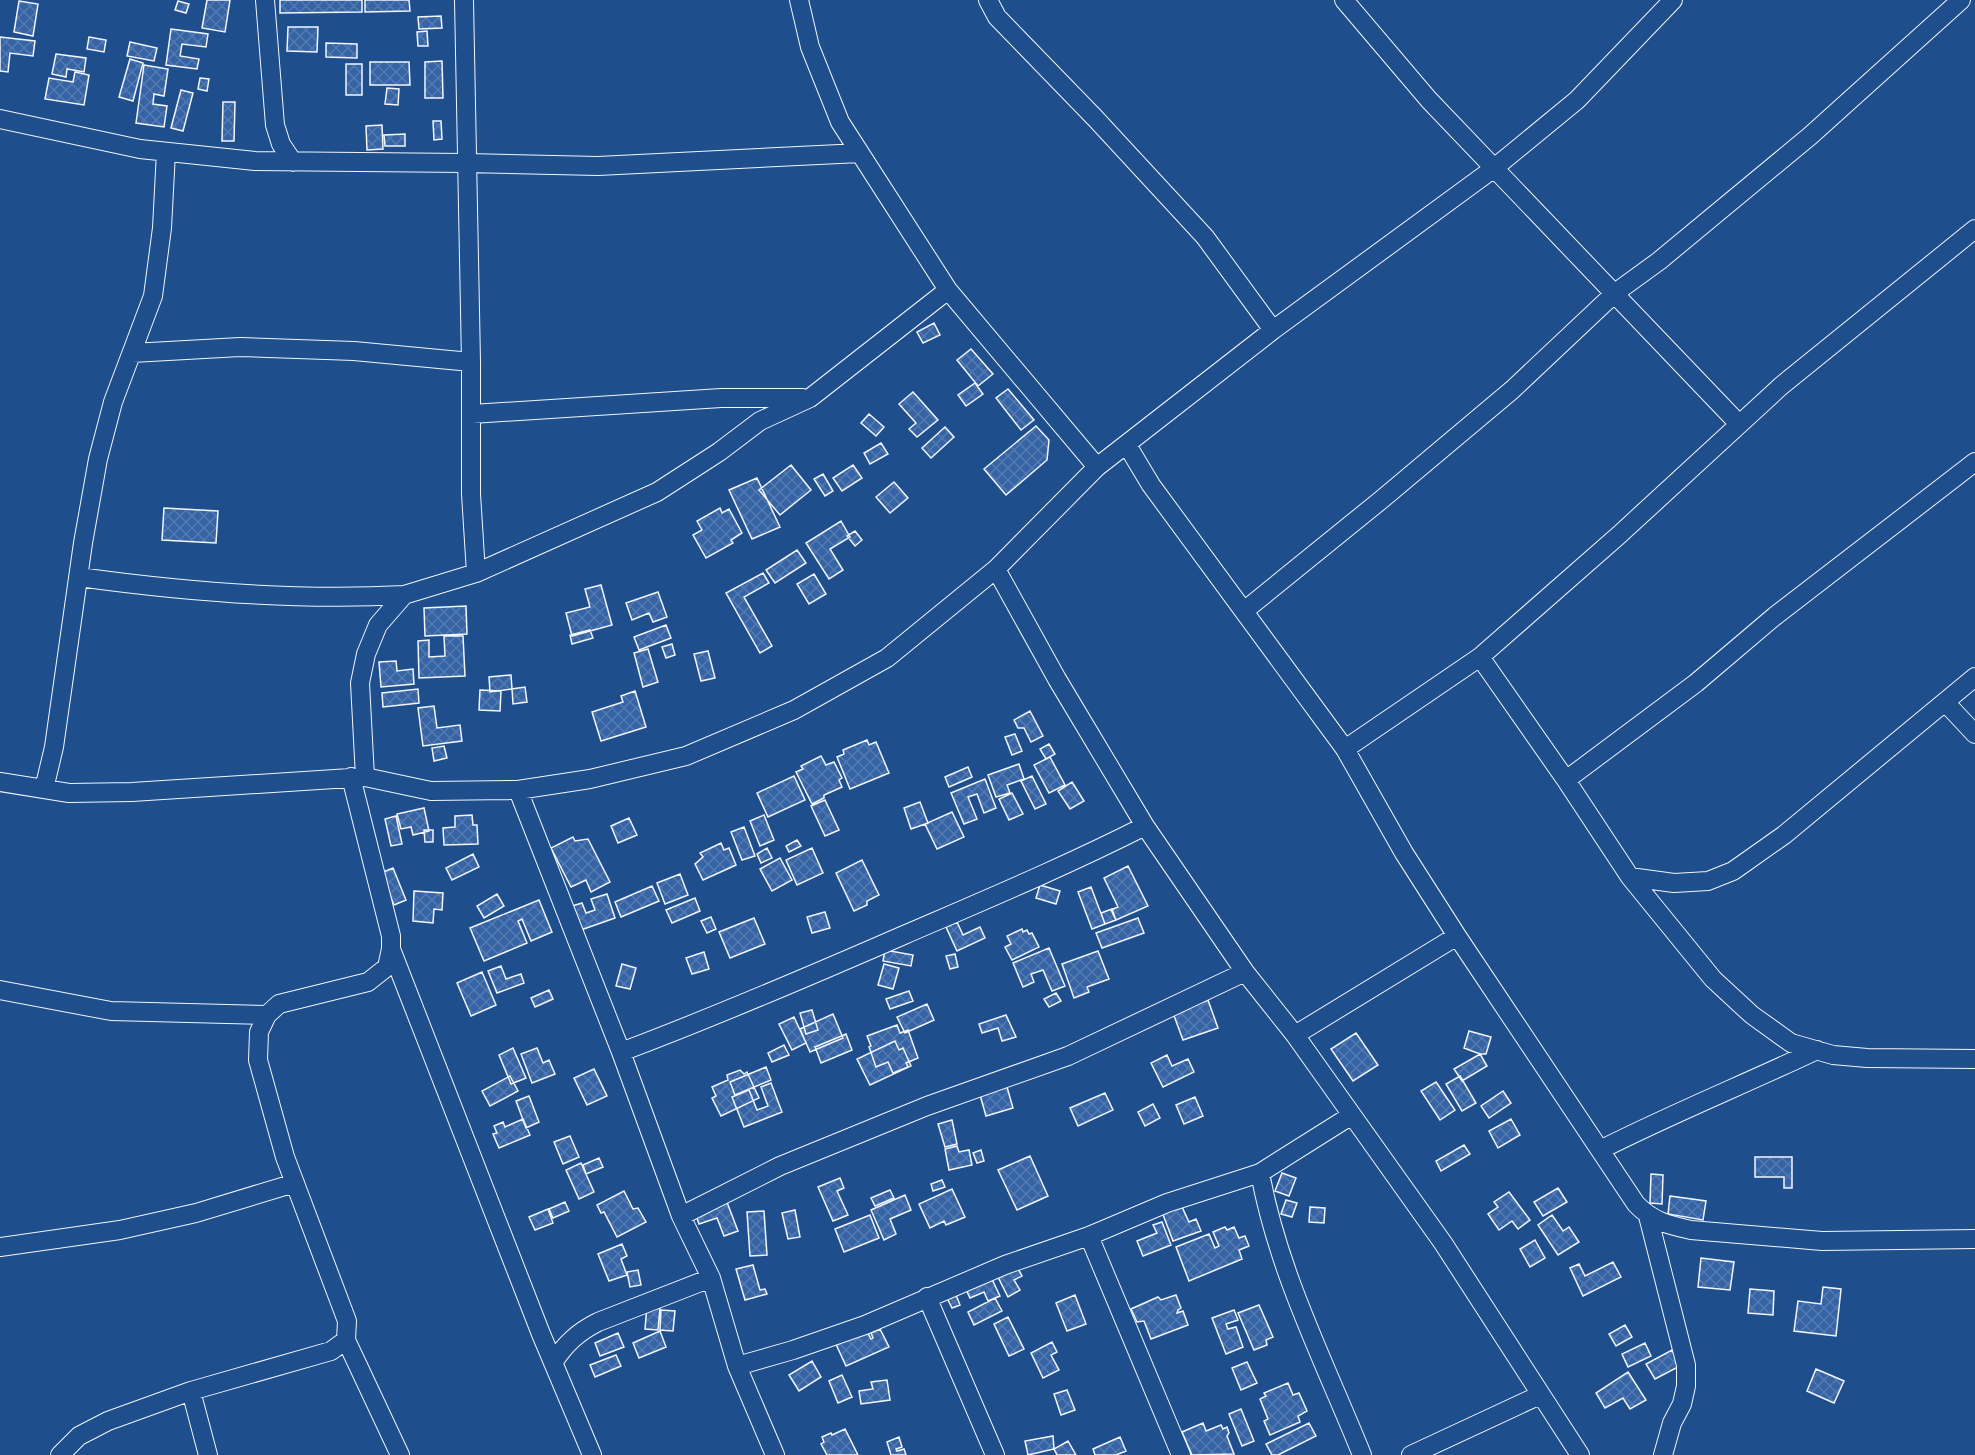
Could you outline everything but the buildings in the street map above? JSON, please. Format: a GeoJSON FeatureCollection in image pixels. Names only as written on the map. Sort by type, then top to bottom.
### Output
{"type":"FeatureCollection","features":[{"type":"Feature","properties":{"kind":"street"},"geometry":{"type":"LineString","coordinates":[[265,0],[274,125],[281,144],[293,162]]}},
{"type":"Feature","properties":{"kind":"street"},"geometry":{"type":"LineString","coordinates":[[464,0],[472,414],[471,494],[476,573]]}},
{"type":"Feature","properties":{"kind":"street"},"geometry":{"type":"LineString","coordinates":[[800,0],[814,58],[840,122],[948,290],[1097,466]]}},
{"type":"Feature","properties":{"kind":"street"},"geometry":{"type":"LineString","coordinates":[[988,0],[997,17],[1095,118],[1205,237],[1273,330]]}},
{"type":"Feature","properties":{"kind":"street"},"geometry":{"type":"LineString","coordinates":[[1344,0],[1429,100],[1493,169],[1739,424]]}},
{"type":"Feature","properties":{"kind":"street"},"geometry":{"type":"LineString","coordinates":[[0,782],[69,794],[358,777],[431,791],[518,790],[590,779],[686,756],[794,710],[887,658],[996,569],[1097,466],[1273,330],[1493,169],[1577,100],[1673,0]]}},
{"type":"Feature","properties":{"kind":"street"},"geometry":{"type":"LineString","coordinates":[[1244,611],[1512,390],[1615,293],[1659,261],[1810,136],[1961,0]]}},
{"type":"Feature","properties":{"kind":"street"},"geometry":{"type":"LineString","coordinates":[[0,119],[140,149],[255,161],[598,166],[860,153]]}},
{"type":"Feature","properties":{"kind":"street"},"geometry":{"type":"LineString","coordinates":[[44,789],[54,747],[80,577],[83,543],[98,459],[113,402],[153,296],[162,228],[166,152]]}},
{"type":"Feature","properties":{"kind":"street"},"geometry":{"type":"LineString","coordinates":[[1345,749],[1480,657],[1619,535],[1781,386],[1975,229]]}},
{"type":"Feature","properties":{"kind":"street"},"geometry":{"type":"LineString","coordinates":[[80,577],[142,586],[276,596],[349,598],[404,595],[476,573],[657,492],[719,452],[760,421],[810,398],[948,290]]}},
{"type":"Feature","properties":{"kind":"street"},"geometry":{"type":"LineString","coordinates":[[132,353],[240,347],[354,351],[471,362]]}},
{"type":"Feature","properties":{"kind":"street"},"geometry":{"type":"LineString","coordinates":[[472,414],[721,398],[810,398]]}},
{"type":"Feature","properties":{"kind":"street"},"geometry":{"type":"LineString","coordinates":[[1127,445],[1151,485],[1345,749],[1404,853],[1457,936],[1636,1204],[1648,1216],[1691,1230],[1822,1241],[1975,1239]]}},
{"type":"Feature","properties":{"kind":"street"},"geometry":{"type":"LineString","coordinates":[[1566,780],[1696,683],[1775,616],[1974,464]]}},
{"type":"Feature","properties":{"kind":"street"},"geometry":{"type":"LineString","coordinates":[[996,569],[1057,680],[1145,826],[1245,972],[1295,1035],[1443,1243],[1580,1455]]}},
{"type":"Feature","properties":{"kind":"street"},"geometry":{"type":"LineString","coordinates":[[400,1455],[346,1340],[347,1321],[285,1157],[258,1060],[259,1032],[267,1015],[279,1004],[368,982],[387,967],[391,936],[358,777],[360,683],[366,654],[378,625],[404,595]]}},
{"type":"Feature","properties":{"kind":"street"},"geometry":{"type":"LineString","coordinates":[[1480,657],[1630,876],[1713,979],[1744,1008],[1791,1043],[1833,1055],[1867,1058],[1975,1059]]}},
{"type":"Feature","properties":{"kind":"street"},"geometry":{"type":"LineString","coordinates":[[1630,876],[1674,883],[1708,881],[1733,871],[1784,835],[1975,677]]}},
{"type":"Feature","properties":{"kind":"street"},"geometry":{"type":"LineString","coordinates":[[1945,702],[1975,734]]}},
{"type":"Feature","properties":{"kind":"street"},"geometry":{"type":"LineString","coordinates":[[518,790],[621,1052],[681,1216],[711,1278],[737,1366],[775,1455]]}},
{"type":"Feature","properties":{"kind":"street"},"geometry":{"type":"LineString","coordinates":[[621,1052],[688,1027],[898,938],[1089,854],[1145,826]]}},
{"type":"Feature","properties":{"kind":"street"},"geometry":{"type":"LineString","coordinates":[[1295,1035],[1457,936]]}},
{"type":"Feature","properties":{"kind":"street"},"geometry":{"type":"LineString","coordinates":[[391,949],[553,1363],[592,1455]]}},
{"type":"Feature","properties":{"kind":"street"},"geometry":{"type":"LineString","coordinates":[[681,1216],[780,1166],[927,1106],[1068,1056],[1245,972]]}},
{"type":"Feature","properties":{"kind":"street"},"geometry":{"type":"LineString","coordinates":[[0,990],[111,1011],[267,1015]]}},
{"type":"Feature","properties":{"kind":"street"},"geometry":{"type":"LineString","coordinates":[[1600,1150],[1670,1115],[1738,1087],[1817,1050]]}},
{"type":"Feature","properties":{"kind":"street"},"geometry":{"type":"LineString","coordinates":[[737,1366],[793,1350],[865,1325],[1005,1265],[1089,1236],[1167,1203],[1260,1173],[1352,1115]]}},
{"type":"Feature","properties":{"kind":"street"},"geometry":{"type":"LineString","coordinates":[[1260,1173],[1267,1210],[1280,1252],[1362,1455]]}},
{"type":"Feature","properties":{"kind":"street"},"geometry":{"type":"LineString","coordinates":[[0,1247],[120,1230],[196,1213],[295,1184]]}},
{"type":"Feature","properties":{"kind":"street"},"geometry":{"type":"LineString","coordinates":[[1648,1216],[1686,1365],[1686,1386],[1682,1404],[1672,1423],[1663,1455]]}},
{"type":"Feature","properties":{"kind":"street"},"geometry":{"type":"LineString","coordinates":[[1089,1236],[1181,1455]]}},
{"type":"Feature","properties":{"kind":"street"},"geometry":{"type":"LineString","coordinates":[[553,1363],[569,1341],[581,1331],[598,1322],[711,1278]]}},
{"type":"Feature","properties":{"kind":"street"},"geometry":{"type":"LineString","coordinates":[[927,1298],[995,1455]]}},
{"type":"Feature","properties":{"kind":"street"},"geometry":{"type":"LineString","coordinates":[[60,1455],[78,1436],[108,1421],[191,1391],[331,1351],[346,1340]]}},
{"type":"Feature","properties":{"kind":"street"},"geometry":{"type":"LineString","coordinates":[[191,1391],[208,1455]]}},
{"type":"Feature","properties":{"kind":"street"},"geometry":{"type":"LineString","coordinates":[[1411,1455],[1540,1395]]}}]}
